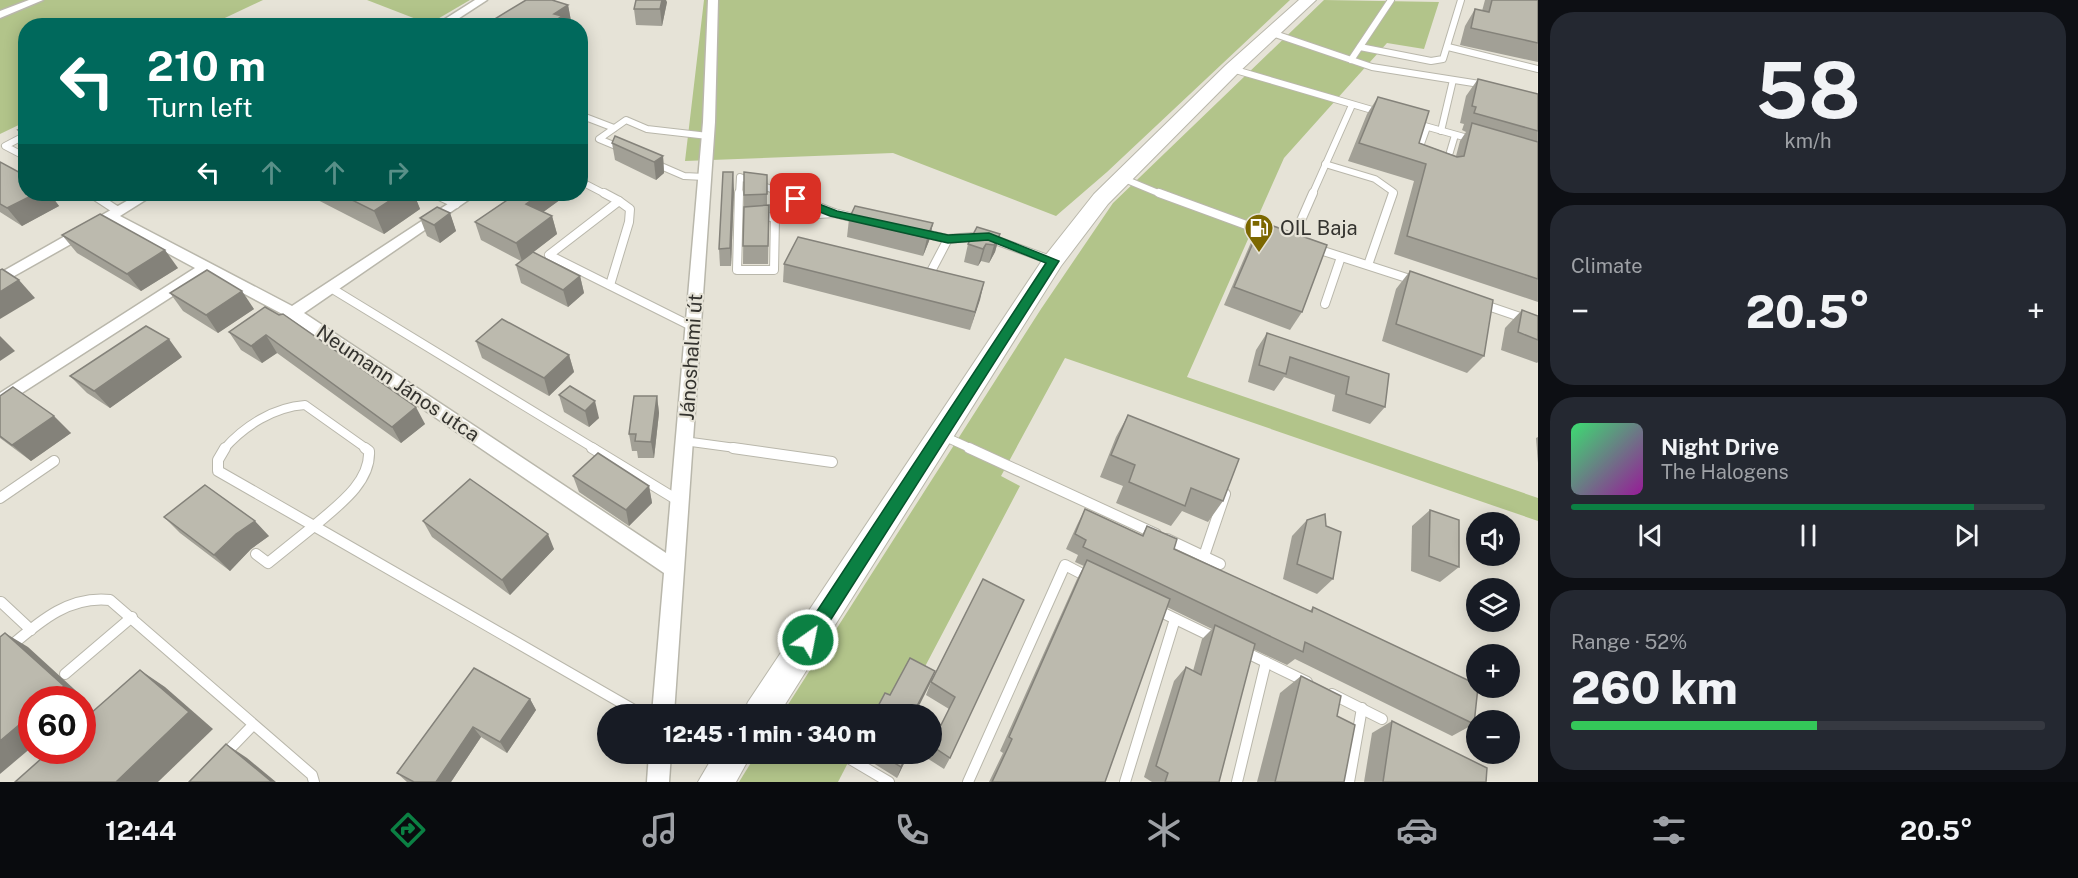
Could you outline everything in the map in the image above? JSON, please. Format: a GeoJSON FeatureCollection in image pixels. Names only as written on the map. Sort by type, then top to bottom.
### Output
{"type":"FeatureCollection","features":[{"type":"Feature","properties":{"kind":"main road"},"geometry":{"type":"LineString","coordinates":[[770,704],[1053,261],[1101,199],[1232,69],[1308,0]]}},
{"type":"Feature","properties":{"kind":"main road"},"geometry":{"type":"LineString","coordinates":[[716,782],[728,764]]}},
{"type":"Feature","properties":{"kind":"street"},"geometry":{"type":"LineString","coordinates":[[0,15],[38,0]]}},
{"type":"Feature","properties":{"kind":"street"},"geometry":{"type":"LineString","coordinates":[[452,18],[482,0]]}},
{"type":"Feature","properties":{"kind":"street","name":"Jánoshalmi út"},"geometry":{"type":"LineString","coordinates":[[664,704],[708,136],[713,0]]}},
{"type":"Feature","properties":{"kind":"street"},"geometry":{"type":"LineString","coordinates":[[0,279],[136,201]]}},
{"type":"Feature","properties":{"kind":"street"},"geometry":{"type":"LineString","coordinates":[[293,314],[460,201]]}},
{"type":"Feature","properties":{"kind":"street","name":"Neumann János utca"},"geometry":{"type":"LineString","coordinates":[[113,214],[293,314],[408,388],[674,569]]}},
{"type":"Feature","properties":{"kind":"street"},"geometry":{"type":"LineString","coordinates":[[0,401],[207,267]]}},
{"type":"Feature","properties":{"kind":"street"},"geometry":{"type":"LineString","coordinates":[[658,782],[659,764]]}},
{"type":"Feature","properties":{"kind":"lane"},"geometry":{"type":"LineString","coordinates":[[1351,60],[1391,0]]}},
{"type":"Feature","properties":{"kind":"lane"},"geometry":{"type":"LineString","coordinates":[[1360,47],[1431,61],[1443,59],[1461,0]]}},
{"type":"Feature","properties":{"kind":"lane"},"geometry":{"type":"LineString","coordinates":[[1272,33],[1372,67],[1496,87]]}},
{"type":"Feature","properties":{"kind":"lane"},"geometry":{"type":"LineString","coordinates":[[1448,47],[1538,69]]}},
{"type":"Feature","properties":{"kind":"lane"},"geometry":{"type":"LineString","coordinates":[[1232,69],[1384,114]]}},
{"type":"Feature","properties":{"kind":"lane"},"geometry":{"type":"LineString","coordinates":[[1442,131],[1453,80]]}},
{"type":"Feature","properties":{"kind":"lane"},"geometry":{"type":"LineString","coordinates":[[1293,241],[1325,164],[1353,105]]}},
{"type":"Feature","properties":{"kind":"lane"},"geometry":{"type":"LineString","coordinates":[[588,118],[614,128]]}},
{"type":"Feature","properties":{"kind":"lane"},"geometry":{"type":"LineString","coordinates":[[631,153],[599,139],[626,120],[647,129],[708,136]]}},
{"type":"Feature","properties":{"kind":"lane"},"geometry":{"type":"LineString","coordinates":[[1406,120],[1475,141]]}},
{"type":"Feature","properties":{"kind":"lane"},"geometry":{"type":"LineString","coordinates":[[1425,163],[1416,160],[1427,127]]}},
{"type":"Feature","properties":{"kind":"lane"},"geometry":{"type":"LineString","coordinates":[[1445,169],[1455,135]]}},
{"type":"Feature","properties":{"kind":"lane"},"geometry":{"type":"LineString","coordinates":[[18,139],[5,146],[18,152]]}},
{"type":"Feature","properties":{"kind":"lane"},"geometry":{"type":"LineString","coordinates":[[642,157],[684,176],[705,177]]}},
{"type":"Feature","properties":{"kind":"lane"},"geometry":{"type":"LineString","coordinates":[[1325,164],[1375,179],[1392,191],[1393,195],[1368,265]]}},
{"type":"Feature","properties":{"kind":"lane"},"geometry":{"type":"LineString","coordinates":[[775,217],[774,270],[737,270],[740,177],[834,213],[868,221]]}},
{"type":"Feature","properties":{"kind":"lane"},"geometry":{"type":"LineString","coordinates":[[1122,178],[1274,235]]}},
{"type":"Feature","properties":{"kind":"lane"},"geometry":{"type":"LineString","coordinates":[[588,185],[630,209],[629,222],[610,285]]}},
{"type":"Feature","properties":{"kind":"lane"},"geometry":{"type":"LineString","coordinates":[[99,201],[113,214]]}},
{"type":"Feature","properties":{"kind":"lane"},"geometry":{"type":"LineString","coordinates":[[450,201],[456,204]]}},
{"type":"Feature","properties":{"kind":"lane"},"geometry":{"type":"LineString","coordinates":[[619,201],[549,255],[693,327]]}},
{"type":"Feature","properties":{"kind":"lane"},"geometry":{"type":"LineString","coordinates":[[765,218],[834,213]]}},
{"type":"Feature","properties":{"kind":"lane"},"geometry":{"type":"LineString","coordinates":[[738,219],[747,219]]}},
{"type":"Feature","properties":{"kind":"lane"},"geometry":{"type":"LineString","coordinates":[[914,231],[948,239],[984,236],[1053,261]]}},
{"type":"Feature","properties":{"kind":"lane"},"geometry":{"type":"LineString","coordinates":[[1283,238],[1425,284]]}},
{"type":"Feature","properties":{"kind":"lane"},"geometry":{"type":"LineString","coordinates":[[926,281],[948,239]]}},
{"type":"Feature","properties":{"kind":"lane"},"geometry":{"type":"LineString","coordinates":[[1325,304],[1341,257]]}},
{"type":"Feature","properties":{"kind":"lane"},"geometry":{"type":"LineString","coordinates":[[331,288],[680,501]]}},
{"type":"Feature","properties":{"kind":"lane"},"geometry":{"type":"LineString","coordinates":[[1470,300],[1538,323]]}},
{"type":"Feature","properties":{"kind":"lane"},"geometry":{"type":"LineString","coordinates":[[256,554],[268,563],[312,527],[353,491],[367,474],[373,458],[369,451],[313,408],[294,403],[272,412],[226,445],[216,464],[218,471],[312,527],[623,704]]}},
{"type":"Feature","properties":{"kind":"lane"},"geometry":{"type":"LineString","coordinates":[[941,435],[1220,564]]}},
{"type":"Feature","properties":{"kind":"lane"},"geometry":{"type":"LineString","coordinates":[[684,441],[832,462]]}},
{"type":"Feature","properties":{"kind":"lane"},"geometry":{"type":"LineString","coordinates":[[0,498],[54,461]]}},
{"type":"Feature","properties":{"kind":"lane"},"geometry":{"type":"LineString","coordinates":[[1204,556],[1227,488]]}},
{"type":"Feature","properties":{"kind":"lane"},"geometry":{"type":"LineString","coordinates":[[968,782],[1065,565],[1095,580]]}},
{"type":"Feature","properties":{"kind":"lane"},"geometry":{"type":"LineString","coordinates":[[0,655],[62,608],[95,598],[110,600],[312,775],[314,782]]}},
{"type":"Feature","properties":{"kind":"lane"},"geometry":{"type":"LineString","coordinates":[[1,602],[31,630]]}},
{"type":"Feature","properties":{"kind":"lane"},"geometry":{"type":"LineString","coordinates":[[1145,604],[1383,719]]}},
{"type":"Feature","properties":{"kind":"lane"},"geometry":{"type":"LineString","coordinates":[[65,674],[132,617]]}},
{"type":"Feature","properties":{"kind":"lane"},"geometry":{"type":"LineString","coordinates":[[1125,782],[1176,619]]}},
{"type":"Feature","properties":{"kind":"lane"},"geometry":{"type":"LineString","coordinates":[[1237,782],[1266,662]]}},
{"type":"Feature","properties":{"kind":"lane"},"geometry":{"type":"LineString","coordinates":[[1349,782],[1362,708]]}},
{"type":"Feature","properties":{"kind":"lane"},"geometry":{"type":"LineString","coordinates":[[214,766],[254,725]]}},
{"type":"Feature","properties":{"kind":"lane"},"geometry":{"type":"LineString","coordinates":[[859,764],[889,782]]}},
{"type":"Feature","properties":{"kind":"green space"},"geometry":{"type":"Polygon","coordinates":[[[0,0],[263,0],[225,18],[18,18],[18,125],[0,134],[0,0]]]}},
{"type":"Feature","properties":{"kind":"green space"},"geometry":{"type":"Polygon","coordinates":[[[367,0],[470,0],[439,18],[414,18],[367,0]]]}},
{"type":"Feature","properties":{"kind":"green space"},"geometry":{"type":"Polygon","coordinates":[[[704,0],[1290,0],[1107,172],[1056,216],[893,153],[685,161],[704,0]]]}},
{"type":"Feature","properties":{"kind":"green space"},"geometry":{"type":"Polygon","coordinates":[[[1324,0],[1439,2],[1424,49],[1387,43],[1284,158],[1187,377],[1538,498],[1538,521],[1520,515],[1520,512],[1512,512],[1065,358],[1001,476],[1020,486],[919,678],[886,704],[788,704],[1041,309],[1113,203],[1324,0]]]}},
{"type":"Feature","properties":{"kind":"green space"},"geometry":{"type":"Polygon","coordinates":[[[750,764],[847,764],[838,782],[739,782],[750,764]]]}},
{"type":"Feature","properties":{"kind":"building"},"geometry":{"type":"Polygon","coordinates":[[[526,0],[552,0],[568,5],[554,14],[562,16],[559,18],[496,18],[526,0]]]}},
{"type":"Feature","properties":{"kind":"building"},"geometry":{"type":"Polygon","coordinates":[[[636,0],[662,0],[660,9],[634,9],[636,0]]]}},
{"type":"Feature","properties":{"kind":"building"},"geometry":{"type":"Polygon","coordinates":[[[1492,0],[1538,0],[1538,43],[1471,28],[1475,9],[1489,12],[1492,0]]]}},
{"type":"Feature","properties":{"kind":"building"},"geometry":{"type":"Polygon","coordinates":[[[1478,79],[1538,94],[1538,131],[1474,113],[1476,107],[1472,106],[1478,79]]]}},
{"type":"Feature","properties":{"kind":"building"},"geometry":{"type":"Polygon","coordinates":[[[1378,97],[1429,111],[1419,143],[1457,157],[1464,156],[1472,123],[1538,142],[1538,279],[1407,236],[1426,164],[1359,143],[1378,97]]]}},
{"type":"Feature","properties":{"kind":"building"},"geometry":{"type":"Polygon","coordinates":[[[615,136],[663,156],[654,162],[612,143],[615,136]]]}},
{"type":"Feature","properties":{"kind":"building"},"geometry":{"type":"Polygon","coordinates":[[[0,162],[18,172],[18,201],[21,201],[7,208],[0,204],[0,162]]]}},
{"type":"Feature","properties":{"kind":"building"},"geometry":{"type":"Polygon","coordinates":[[[723,172],[733,172],[730,248],[719,249],[723,172]]]}},
{"type":"Feature","properties":{"kind":"building"},"geometry":{"type":"Polygon","coordinates":[[[744,172],[767,175],[767,194],[744,195],[744,172]]]}},
{"type":"Feature","properties":{"kind":"building"},"geometry":{"type":"Polygon","coordinates":[[[354,201],[389,201],[374,211],[354,201]]]}},
{"type":"Feature","properties":{"kind":"building"},"geometry":{"type":"Polygon","coordinates":[[[506,201],[530,201],[526,204],[552,216],[516,243],[475,222],[506,201]]]}},
{"type":"Feature","properties":{"kind":"building"},"geometry":{"type":"Polygon","coordinates":[[[769,205],[768,246],[743,246],[744,207],[769,205]]]}},
{"type":"Feature","properties":{"kind":"building"},"geometry":{"type":"Polygon","coordinates":[[[855,206],[933,223],[927,238],[849,219],[855,206]]]}},
{"type":"Feature","properties":{"kind":"building"},"geometry":{"type":"Polygon","coordinates":[[[437,207],[450,213],[434,225],[420,218],[437,207]]]}},
{"type":"Feature","properties":{"kind":"building"},"geometry":{"type":"Polygon","coordinates":[[[100,214],[165,250],[127,274],[62,235],[100,214]]]}},
{"type":"Feature","properties":{"kind":"building"},"geometry":{"type":"Polygon","coordinates":[[[1262,222],[1327,245],[1302,312],[1234,287],[1262,222]]]}},
{"type":"Feature","properties":{"kind":"building"},"geometry":{"type":"Polygon","coordinates":[[[977,227],[1000,234],[994,245],[986,244],[983,249],[968,244],[977,227]]]}},
{"type":"Feature","properties":{"kind":"building"},"geometry":{"type":"Polygon","coordinates":[[[798,237],[984,282],[975,312],[784,264],[798,237]]]}},
{"type":"Feature","properties":{"kind":"building"},"geometry":{"type":"Polygon","coordinates":[[[533,252],[580,276],[563,290],[516,265],[533,252]]]}},
{"type":"Feature","properties":{"kind":"building"},"geometry":{"type":"Polygon","coordinates":[[[2,269],[19,280],[0,292],[0,270],[2,269]]]}},
{"type":"Feature","properties":{"kind":"building"},"geometry":{"type":"Polygon","coordinates":[[[207,270],[242,291],[206,315],[170,293],[207,270]]]}},
{"type":"Feature","properties":{"kind":"building"},"geometry":{"type":"Polygon","coordinates":[[[1410,271],[1493,300],[1484,356],[1396,324],[1410,271]]]}},
{"type":"Feature","properties":{"kind":"building"},"geometry":{"type":"Polygon","coordinates":[[[265,307],[279,315],[283,314],[416,407],[392,427],[266,335],[251,346],[229,332],[265,307]]]}},
{"type":"Feature","properties":{"kind":"building"},"geometry":{"type":"Polygon","coordinates":[[[1522,310],[1538,316],[1538,340],[1518,332],[1522,310]]]}},
{"type":"Feature","properties":{"kind":"building"},"geometry":{"type":"Polygon","coordinates":[[[502,319],[569,355],[544,378],[476,341],[502,319]]]}},
{"type":"Feature","properties":{"kind":"building"},"geometry":{"type":"Polygon","coordinates":[[[146,326],[169,339],[94,391],[70,376],[146,326]]]}},
{"type":"Feature","properties":{"kind":"building"},"geometry":{"type":"Polygon","coordinates":[[[1267,333],[1389,374],[1385,407],[1346,394],[1349,377],[1290,357],[1286,374],[1259,365],[1267,333]]]}},
{"type":"Feature","properties":{"kind":"building"},"geometry":{"type":"Polygon","coordinates":[[[570,386],[595,401],[585,411],[559,395],[570,386]]]}},
{"type":"Feature","properties":{"kind":"building"},"geometry":{"type":"Polygon","coordinates":[[[13,387],[54,416],[12,445],[0,436],[0,396],[13,387]]]}},
{"type":"Feature","properties":{"kind":"building"},"geometry":{"type":"Polygon","coordinates":[[[634,396],[657,396],[651,442],[635,441],[636,434],[629,434],[634,396]]]}},
{"type":"Feature","properties":{"kind":"building"},"geometry":{"type":"Polygon","coordinates":[[[1128,415],[1239,459],[1223,501],[1191,488],[1185,506],[1129,482],[1135,465],[1111,455],[1128,415]]]}},
{"type":"Feature","properties":{"kind":"building"},"geometry":{"type":"Polygon","coordinates":[[[598,453],[649,486],[626,510],[573,476],[598,453]]]}},
{"type":"Feature","properties":{"kind":"building"},"geometry":{"type":"Polygon","coordinates":[[[470,479],[548,534],[502,580],[423,521],[470,479]]]}},
{"type":"Feature","properties":{"kind":"building"},"geometry":{"type":"Polygon","coordinates":[[[205,485],[255,521],[236,534],[214,555],[164,517],[205,485]]]}},
{"type":"Feature","properties":{"kind":"building"},"geometry":{"type":"Polygon","coordinates":[[[1085,509],[1143,536],[1147,526],[1177,539],[1174,549],[1312,612],[1313,607],[1466,679],[1466,698],[1477,698],[1476,710],[1466,710],[1466,720],[1305,642],[1303,652],[1083,547],[1086,540],[1075,534],[1085,509]]]}},
{"type":"Feature","properties":{"kind":"building"},"geometry":{"type":"Polygon","coordinates":[[[1430,510],[1459,520],[1459,567],[1429,556],[1430,510]]]}},
{"type":"Feature","properties":{"kind":"building"},"geometry":{"type":"Polygon","coordinates":[[[1325,514],[1326,526],[1341,532],[1333,579],[1297,564],[1307,520],[1325,514]]]}},
{"type":"Feature","properties":{"kind":"building"},"geometry":{"type":"Polygon","coordinates":[[[1087,560],[1170,599],[1105,782],[992,782],[1012,739],[1009,737],[1087,560]]]}},
{"type":"Feature","properties":{"kind":"building"},"geometry":{"type":"Polygon","coordinates":[[[983,579],[1024,600],[950,758],[942,753],[942,723],[955,697],[931,682],[983,579]]]}},
{"type":"Feature","properties":{"kind":"building"},"geometry":{"type":"Polygon","coordinates":[[[1215,625],[1255,644],[1219,782],[1165,782],[1168,773],[1156,766],[1186,667],[1201,675],[1215,625]]]}},
{"type":"Feature","properties":{"kind":"building"},"geometry":{"type":"Polygon","coordinates":[[[5,633],[64,686],[18,686],[18,726],[0,741],[0,637],[5,633]]]}},
{"type":"Feature","properties":{"kind":"building"},"geometry":{"type":"Polygon","coordinates":[[[910,658],[935,671],[918,704],[879,704],[885,693],[890,695],[910,658]]]}},
{"type":"Feature","properties":{"kind":"building"},"geometry":{"type":"Polygon","coordinates":[[[474,668],[530,699],[500,742],[473,727],[436,782],[414,782],[397,773],[474,668]]]}},
{"type":"Feature","properties":{"kind":"building"},"geometry":{"type":"Polygon","coordinates":[[[140,670],[189,712],[116,782],[15,782],[35,764],[96,764],[96,709],[140,670]]]}},
{"type":"Feature","properties":{"kind":"building"},"geometry":{"type":"Polygon","coordinates":[[[1301,676],[1341,696],[1337,716],[1355,725],[1344,782],[1275,782],[1301,676]]]}},
{"type":"Feature","properties":{"kind":"building"},"geometry":{"type":"Polygon","coordinates":[[[1392,721],[1466,758],[1466,764],[1479,764],[1487,768],[1486,782],[1383,782],[1392,721]]]}},
{"type":"Feature","properties":{"kind":"building"},"geometry":{"type":"Polygon","coordinates":[[[226,744],[272,782],[189,782],[226,744]]]}},
{"type":"Feature","properties":{"kind":"place","name":"OIL Baja"},"geometry":{"type":"Point","coordinates":[1259,254]}},
{"type":"Feature","properties":{"kind":"route"},"geometry":{"type":"LineString","coordinates":[[796,199],[834,213],[948,239],[979,235],[989,237],[1053,261],[808,640]]}}]}
